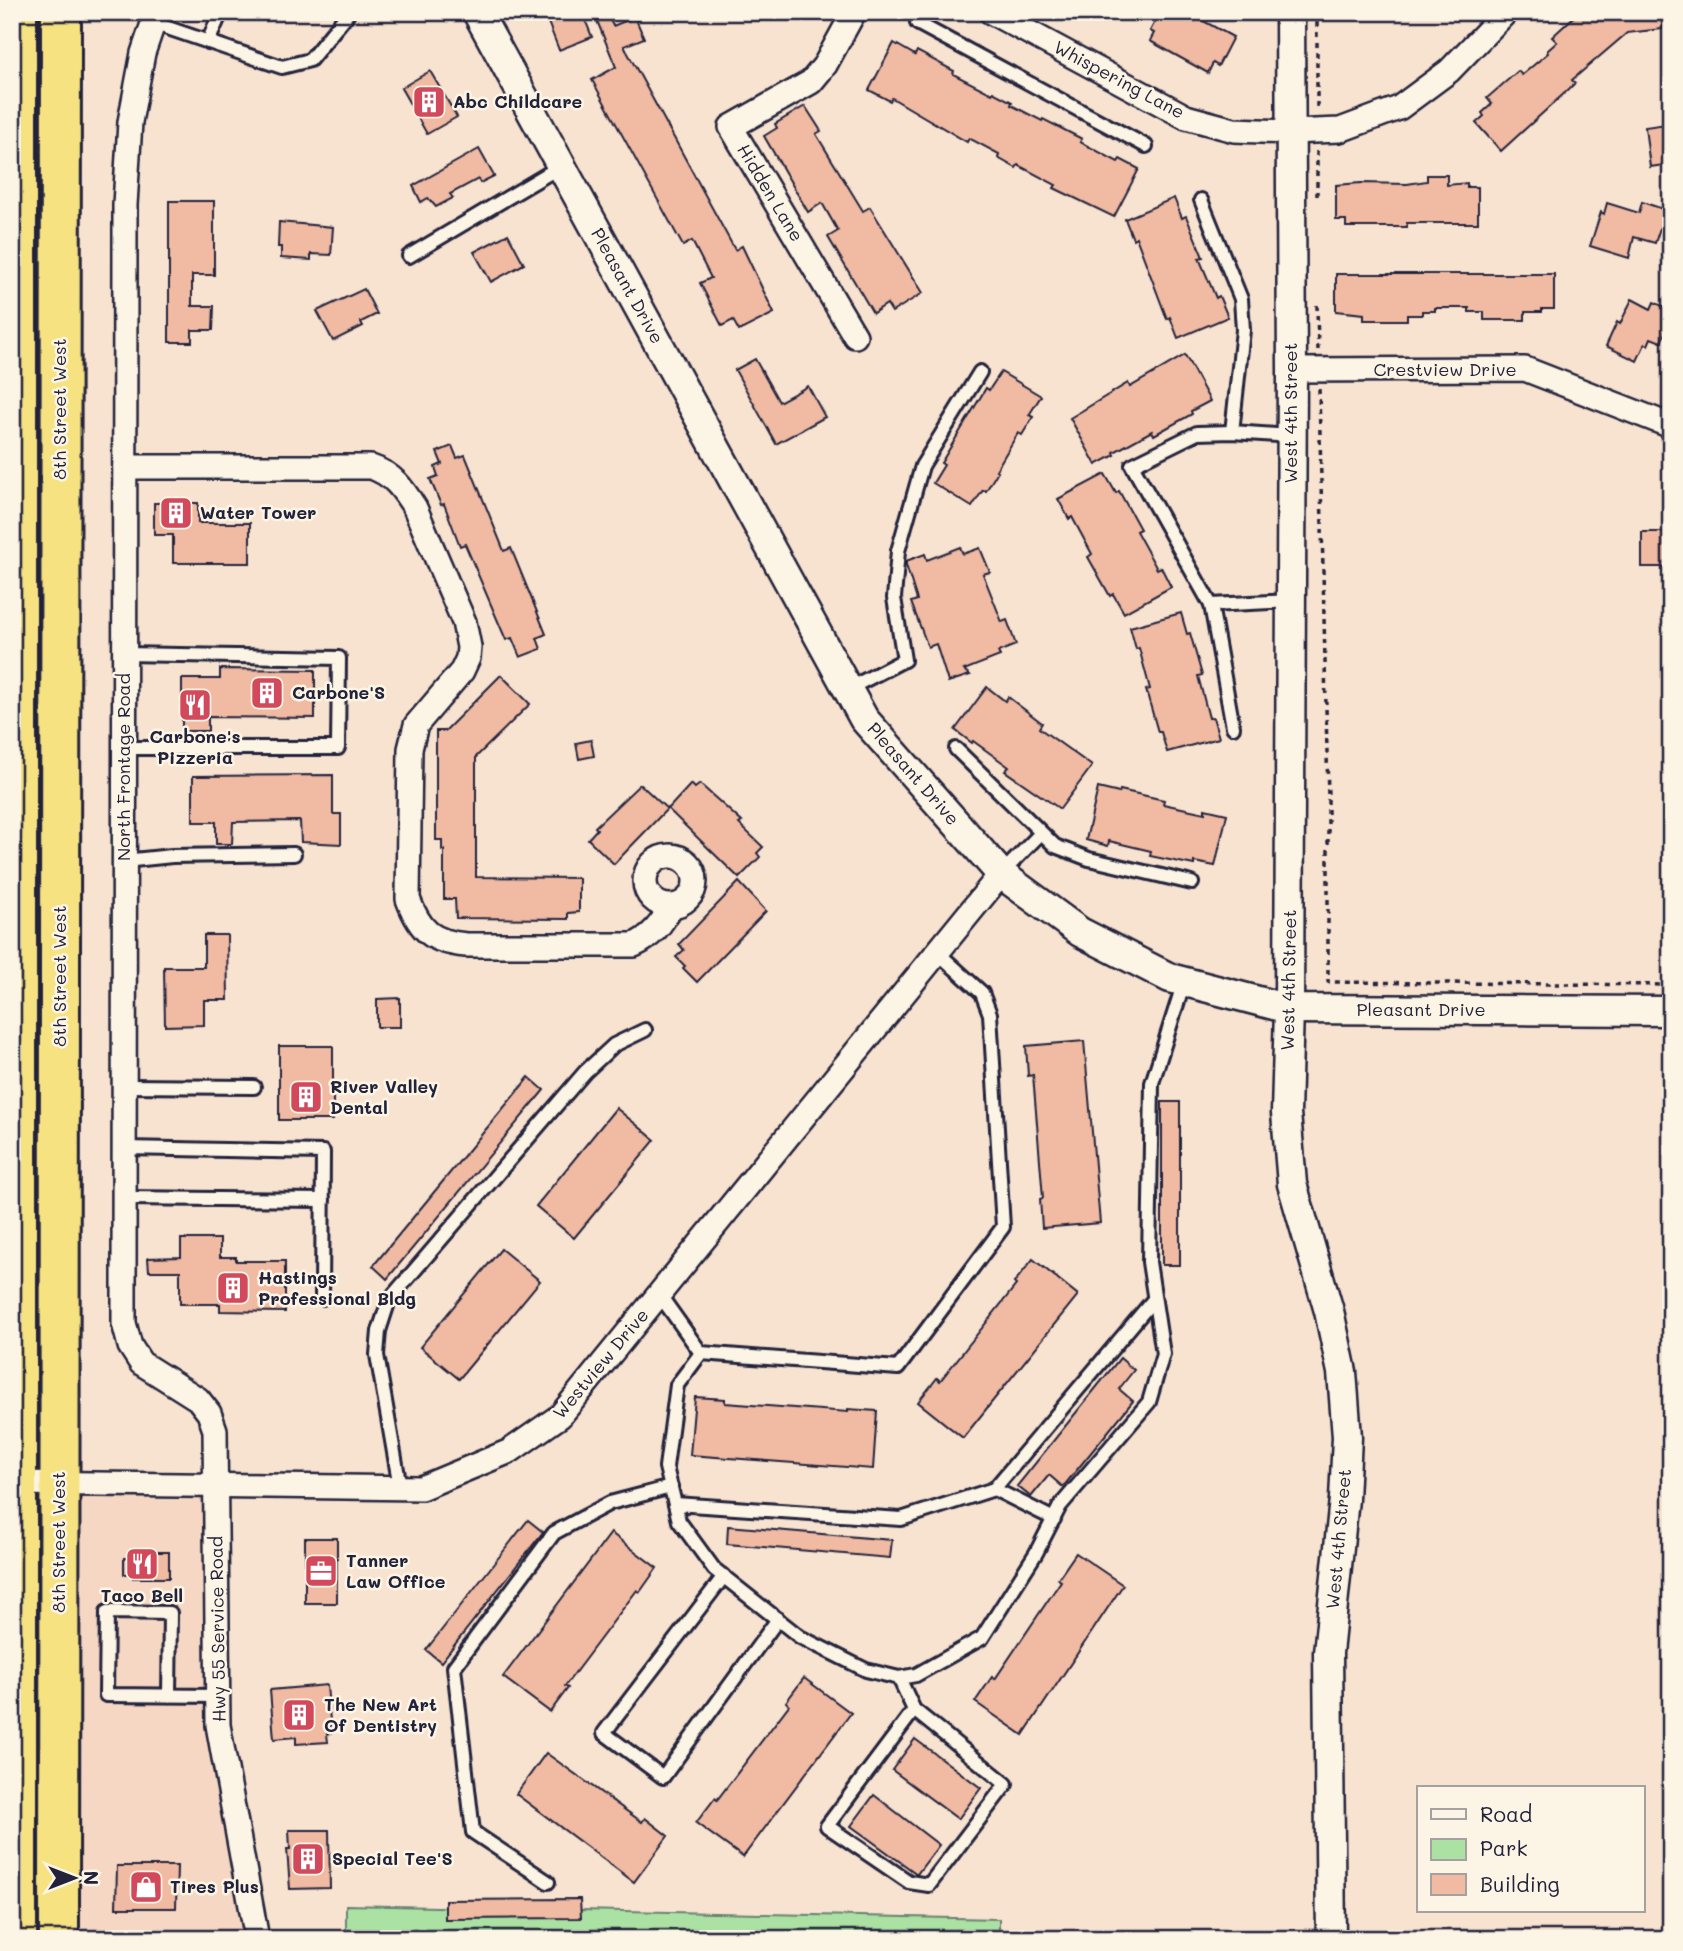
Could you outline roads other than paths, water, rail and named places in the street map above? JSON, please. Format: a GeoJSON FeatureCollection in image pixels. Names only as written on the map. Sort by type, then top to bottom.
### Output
{"type":"FeatureCollection","features":[{"type":"Feature","properties":{"kind":"highway"},"geometry":{"type":"LineString","coordinates":[[17,12],[14,1483],[17,1939]]}},
{"type":"Feature","properties":{"kind":"highway","name":"8th Street West"},"geometry":{"type":"LineString","coordinates":[[59,1939],[61,12]]}},
{"type":"Feature","properties":{"kind":"street","name":"Pleasant Drive"},"geometry":{"type":"LineString","coordinates":[[477,12],[864,719],[1001,874],[1080,932],[1170,978],[1289,1009],[1671,1011]]}},
{"type":"Feature","properties":{"kind":"street","name":"Hidden Lane"},"geometry":{"type":"LineString","coordinates":[[853,12],[825,65],[811,82],[730,127],[855,336]]}},
{"type":"Feature","properties":{"kind":"street","name":"Whispering Lane"},"geometry":{"type":"LineString","coordinates":[[991,12],[1186,117],[1234,130],[1303,131],[1340,130],[1399,108],[1449,71],[1506,12]]}},
{"type":"Feature","properties":{"kind":"street","name":"West 4th Street"},"geometry":{"type":"LineString","coordinates":[[1290,12],[1303,131],[1306,370],[1292,436],[1286,1113],[1292,1184],[1329,1311],[1342,1372],[1347,1437],[1344,1499],[1328,1653],[1331,1939]]}},
{"type":"Feature","properties":{"kind":"street","name":"North Frontage Road"},"geometry":{"type":"LineString","coordinates":[[155,18],[144,54],[130,122],[125,205],[124,1323],[130,1346],[141,1363],[198,1399],[209,1413],[215,1430],[217,1485]]}},
{"type":"Feature","properties":{"kind":"street","name":"Crestview Drive"},"geometry":{"type":"LineString","coordinates":[[1306,370],[1525,369],[1671,426]]}},
{"type":"Feature","properties":{"kind":"street"},"geometry":{"type":"LineString","coordinates":[[125,467],[359,466],[388,474],[406,493],[464,622],[469,647],[468,658],[462,671],[416,725],[410,749],[408,900],[415,919],[424,930],[448,943],[466,945],[634,945],[642,942],[660,926],[671,906]]}},
{"type":"Feature","properties":{"kind":"street","name":"Westview Drive"},"geometry":{"type":"LineString","coordinates":[[14,1483],[421,1488],[510,1451],[560,1416],[1001,874]]}},
{"type":"Feature","properties":{"kind":"street","name":"Hwy 55 Service Road"},"geometry":{"type":"LineString","coordinates":[[217,1485],[218,1725],[257,1939]]}},
{"type":"Feature","properties":{"kind":"lane"},"geometry":{"type":"LineString","coordinates":[[208,42],[221,12]]}},
{"type":"Feature","properties":{"kind":"lane"},"geometry":{"type":"LineString","coordinates":[[155,18],[208,42],[282,67],[310,60],[349,12]]}},
{"type":"Feature","properties":{"kind":"lane"},"geometry":{"type":"LineString","coordinates":[[924,12],[917,23],[1146,146]]}},
{"type":"Feature","properties":{"kind":"lane"},"geometry":{"type":"LineString","coordinates":[[409,256],[561,166]]}},
{"type":"Feature","properties":{"kind":"lane"},"geometry":{"type":"LineString","coordinates":[[1201,200],[1241,299],[1242,330],[1232,432]]}},
{"type":"Feature","properties":{"kind":"lane"},"geometry":{"type":"LineString","coordinates":[[848,690],[904,660],[894,598],[898,551],[922,466],[980,372]]}},
{"type":"Feature","properties":{"kind":"lane"},"geometry":{"type":"LineString","coordinates":[[1233,727],[1211,606],[1132,465],[1197,433],[1232,432],[1292,436]]}},
{"type":"Feature","properties":{"kind":"lane"},"geometry":{"type":"LineString","coordinates":[[1211,606],[1290,601]]}},
{"type":"Feature","properties":{"kind":"lane"},"geometry":{"type":"LineString","coordinates":[[124,654],[338,658],[338,748],[124,748]]}},
{"type":"Feature","properties":{"kind":"lane"},"geometry":{"type":"LineString","coordinates":[[956,749],[1055,846],[1089,859],[1192,883]]}},
{"type":"Feature","properties":{"kind":"lane"},"geometry":{"type":"LineString","coordinates":[[1001,874],[1041,832]]}},
{"type":"Feature","properties":{"kind":"lane"},"geometry":{"type":"LineString","coordinates":[[124,861],[172,856],[293,854]]}},
{"type":"Feature","properties":{"kind":"lane"},"geometry":{"type":"LineString","coordinates":[[701,1353],[898,1368],[1003,1227],[990,1014],[982,993],[937,952]]}},
{"type":"Feature","properties":{"kind":"lane"},"geometry":{"type":"LineString","coordinates":[[701,1353],[677,1385],[666,1466],[679,1521],[714,1569],[800,1637],[866,1670],[899,1678],[916,1675],[982,1638],[1036,1553],[1060,1506],[1149,1402],[1163,1354],[1149,1262],[1152,1083],[1184,982]]}},
{"type":"Feature","properties":{"kind":"lane"},"geometry":{"type":"LineString","coordinates":[[400,1488],[377,1355],[379,1331],[389,1300],[585,1072],[614,1045],[645,1030]]}},
{"type":"Feature","properties":{"kind":"lane"},"geometry":{"type":"LineString","coordinates":[[124,1086],[254,1087]]}},
{"type":"Feature","properties":{"kind":"lane"},"geometry":{"type":"LineString","coordinates":[[124,1148],[323,1152],[322,1298]]}},
{"type":"Feature","properties":{"kind":"lane"},"geometry":{"type":"LineString","coordinates":[[124,1198],[323,1200]]}},
{"type":"Feature","properties":{"kind":"lane"},"geometry":{"type":"LineString","coordinates":[[659,1294],[701,1353]]}},
{"type":"Feature","properties":{"kind":"lane"},"geometry":{"type":"LineString","coordinates":[[675,1504],[901,1519],[994,1489],[1154,1299]]}},
{"type":"Feature","properties":{"kind":"lane"},"geometry":{"type":"LineString","coordinates":[[548,1882],[473,1832],[454,1667],[554,1533],[610,1503],[671,1486]]}},
{"type":"Feature","properties":{"kind":"lane"},"geometry":{"type":"LineString","coordinates":[[994,1489],[1054,1519]]}},
{"type":"Feature","properties":{"kind":"lane"},"geometry":{"type":"LineString","coordinates":[[724,1576],[604,1733],[663,1777],[778,1619]]}},
{"type":"Feature","properties":{"kind":"lane"},"geometry":{"type":"LineString","coordinates":[[169,1696],[170,1613],[107,1612],[106,1696],[169,1696],[218,1696]]}},
{"type":"Feature","properties":{"kind":"lane"},"geometry":{"type":"LineString","coordinates":[[899,1678],[914,1710],[1006,1784],[929,1885],[909,1882],[827,1826],[914,1710]]}},
{"type":"Feature","properties":{"kind":"place","name":"Abc Childcare"},"geometry":{"type":"Point","coordinates":[429,102]}},
{"type":"Feature","properties":{"kind":"place","name":"Water Tower"},"geometry":{"type":"Point","coordinates":[176,513]}},
{"type":"Feature","properties":{"kind":"place","name":"Carbone'S"},"geometry":{"type":"Point","coordinates":[267,693]}},
{"type":"Feature","properties":{"kind":"place","name":"Carbone's Pizzeria"},"geometry":{"type":"Point","coordinates":[195,705]}},
{"type":"Feature","properties":{"kind":"place","name":"River Valley Dental"},"geometry":{"type":"Point","coordinates":[306,1097]}},
{"type":"Feature","properties":{"kind":"place","name":"Hastings Professional Bldg"},"geometry":{"type":"Point","coordinates":[233,1288]}},
{"type":"Feature","properties":{"kind":"place","name":"Taco Bell"},"geometry":{"type":"Point","coordinates":[142,1564]}},
{"type":"Feature","properties":{"kind":"place","name":"Tanner Law Office"},"geometry":{"type":"Point","coordinates":[321,1571]}},
{"type":"Feature","properties":{"kind":"place","name":"The New Art Of Dentistry"},"geometry":{"type":"Point","coordinates":[299,1715]}},
{"type":"Feature","properties":{"kind":"place","name":"Special Tee'S"},"geometry":{"type":"Point","coordinates":[308,1859]}},
{"type":"Feature","properties":{"kind":"place","name":"Tires Plus"},"geometry":{"type":"Point","coordinates":[146,1887]}}]}
